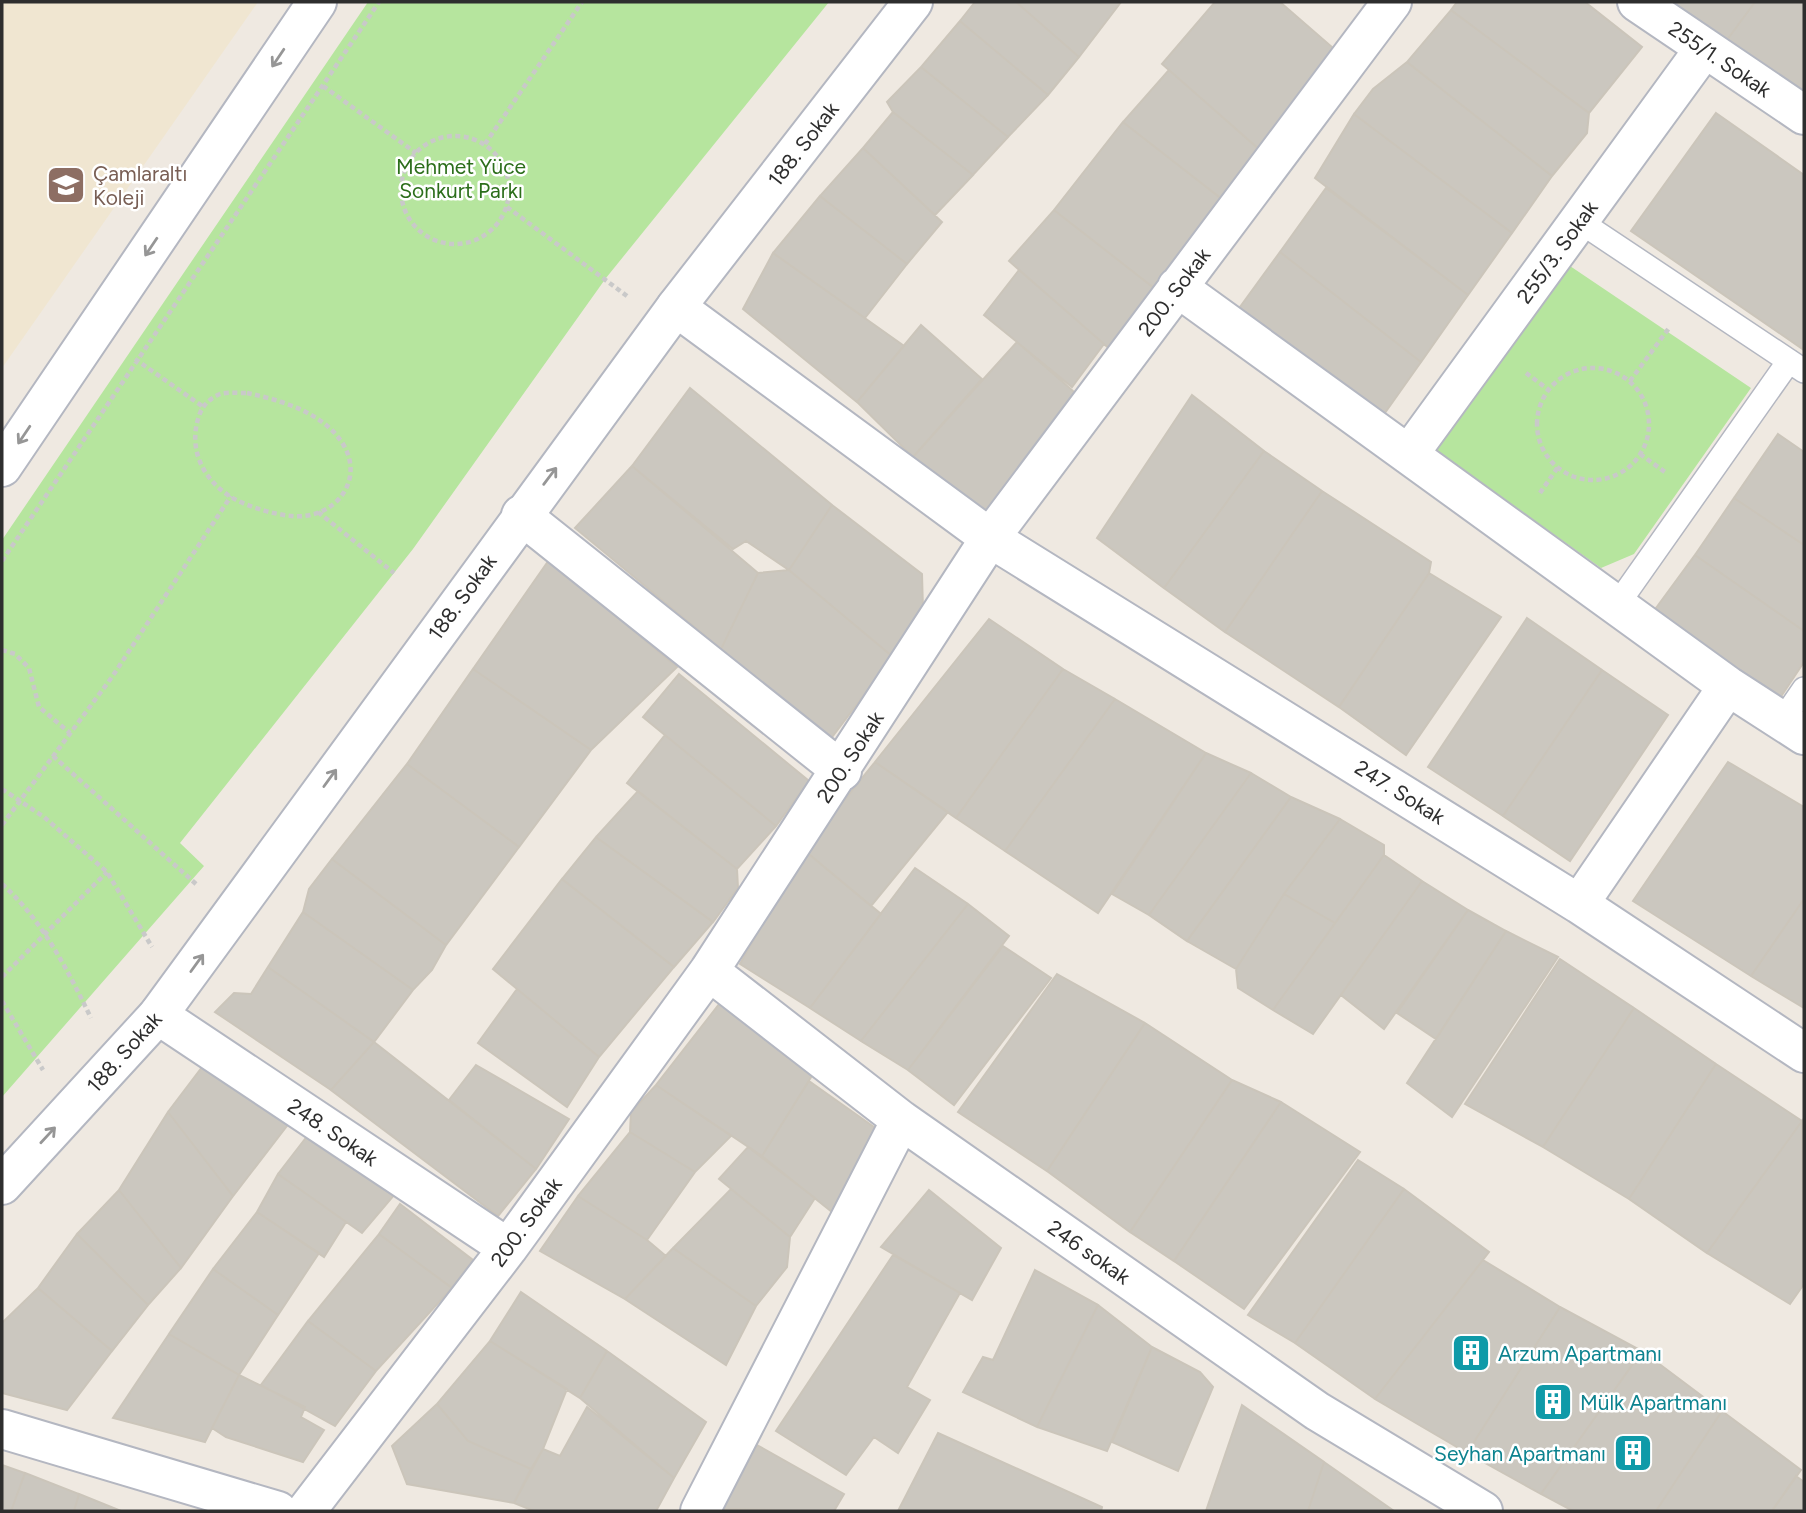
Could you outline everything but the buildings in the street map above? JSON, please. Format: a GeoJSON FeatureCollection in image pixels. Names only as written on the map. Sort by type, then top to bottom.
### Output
{"type":"FeatureCollection","features":[{"type":"Feature","properties":{"kind":"street"},"geometry":{"type":"LineString","coordinates":[[2,467],[317,2]]}},
{"type":"Feature","properties":{"kind":"street","name":"188. Sokak"},"geometry":{"type":"LineString","coordinates":[[2,1185],[158,1015],[521,515],[670,315],[913,2]]}},
{"type":"Feature","properties":{"kind":"street","name":"200. Sokak"},"geometry":{"type":"LineString","coordinates":[[306,1511],[508,1248],[709,971],[842,771],[990,538],[1392,2]]}},
{"type":"Feature","properties":{"kind":"street","name":"255/1. Sokak"},"geometry":{"type":"LineString","coordinates":[[1637,2],[1804,115]]}},
{"type":"Feature","properties":{"kind":"street","name":"255/3. Sokak"},"geometry":{"type":"LineString","coordinates":[[1409,454],[1704,49]]}},
{"type":"Feature","properties":{"kind":"street"},"geometry":{"type":"LineString","coordinates":[[1177,287],[1728,686],[1793,728]]}},
{"type":"Feature","properties":{"kind":"street","name":"247. Sokak"},"geometry":{"type":"LineString","coordinates":[[670,315],[990,538],[1579,904],[1804,1054]]}},
{"type":"Feature","properties":{"kind":"street"},"geometry":{"type":"LineString","coordinates":[[521,515],[842,771]]}},
{"type":"Feature","properties":{"kind":"street"},"geometry":{"type":"LineString","coordinates":[[1579,904],[1728,686]]}},
{"type":"Feature","properties":{"kind":"street","name":"246 sokak"},"geometry":{"type":"LineString","coordinates":[[709,971],[901,1121],[1317,1411],[1483,1511]]}},
{"type":"Feature","properties":{"kind":"street","name":"248. Sokak"},"geometry":{"type":"LineString","coordinates":[[158,1015],[508,1248]]}},
{"type":"Feature","properties":{"kind":"street"},"geometry":{"type":"LineString","coordinates":[[700,1511],[901,1121]]}},
{"type":"Feature","properties":{"kind":"street"},"geometry":{"type":"LineString","coordinates":[[2,1429],[278,1511]]}},
{"type":"Feature","properties":{"kind":"lane"},"geometry":{"type":"LineString","coordinates":[[1579,220],[1797,366],[1617,605]]}},
{"type":"Feature","properties":{"kind":"lane"},"geometry":{"type":"LineString","coordinates":[[1793,728],[1804,689]]}},
{"type":"Feature","properties":{"kind":"path"},"geometry":{"type":"LineString","coordinates":[[2,561],[379,2]]}},
{"type":"Feature","properties":{"kind":"path"},"geometry":{"type":"LineString","coordinates":[[485,144],[582,2]]}},
{"type":"Feature","properties":{"kind":"path"},"geometry":{"type":"LineString","coordinates":[[315,81],[416,153]]}},
{"type":"Feature","properties":{"kind":"path"},"geometry":{"type":"LineString","coordinates":[[449,135],[467,136],[485,144],[498,156],[510,189],[507,207],[499,223],[486,235],[471,243],[452,245],[428,237],[409,219],[402,202],[401,185],[406,167],[416,153],[431,142],[449,135]]}},
{"type":"Feature","properties":{"kind":"path"},"geometry":{"type":"LineString","coordinates":[[507,207],[670,315]]}},
{"type":"Feature","properties":{"kind":"path"},"geometry":{"type":"LineString","coordinates":[[128,355],[202,406]]}},
{"type":"Feature","properties":{"kind":"path"},"geometry":{"type":"LineString","coordinates":[[1630,381],[1648,356]]}},
{"type":"Feature","properties":{"kind":"path"},"geometry":{"type":"LineString","coordinates":[[1597,368],[1615,372],[1630,381],[1640,393],[1649,424],[1647,440],[1640,454],[1627,468],[1611,477],[1592,480],[1574,477],[1558,467],[1546,454],[1538,430],[1541,404],[1549,390],[1563,377],[1579,370],[1597,368]]}},
{"type":"Feature","properties":{"kind":"path"},"geometry":{"type":"LineString","coordinates":[[1528,374],[1549,390]]}},
{"type":"Feature","properties":{"kind":"path"},"geometry":{"type":"LineString","coordinates":[[247,393],[307,411],[343,444],[350,468],[349,486],[338,502],[318,512],[295,516],[263,510],[231,496],[208,475],[197,456],[193,433],[202,406],[220,394],[247,393]]}},
{"type":"Feature","properties":{"kind":"path"},"geometry":{"type":"LineString","coordinates":[[1546,484],[1558,467]]}},
{"type":"Feature","properties":{"kind":"path"},"geometry":{"type":"LineString","coordinates":[[2,825],[111,677],[231,496]]}},
{"type":"Feature","properties":{"kind":"path"},"geometry":{"type":"LineString","coordinates":[[318,512],[394,573]]}},
{"type":"Feature","properties":{"kind":"path"},"geometry":{"type":"LineString","coordinates":[[2,650],[15,654],[29,668],[39,708],[70,733]]}},
{"type":"Feature","properties":{"kind":"path"},"geometry":{"type":"LineString","coordinates":[[53,756],[203,891]]}},
{"type":"Feature","properties":{"kind":"path"},"geometry":{"type":"LineString","coordinates":[[2,789],[20,799],[107,872],[152,947]]}},
{"type":"Feature","properties":{"kind":"path"},"geometry":{"type":"LineString","coordinates":[[2,977],[107,872]]}},
{"type":"Feature","properties":{"kind":"path"},"geometry":{"type":"LineString","coordinates":[[2,884],[46,933],[91,1017]]}},
{"type":"Feature","properties":{"kind":"path"},"geometry":{"type":"LineString","coordinates":[[144,957],[161,938]]}},
{"type":"Feature","properties":{"kind":"path"},"geometry":{"type":"LineString","coordinates":[[2,1001],[44,1071]]}},
{"type":"Feature","properties":{"kind":"path"},"geometry":{"type":"LineString","coordinates":[[83,1026],[100,1007]]}},
{"type":"Feature","properties":{"kind":"path"},"geometry":{"type":"LineString","coordinates":[[36,1080],[52,1062]]}},
{"type":"Feature","properties":{"kind":"shaded area","name":"Çamlaraltı Koleji"},"geometry":{"type":"Polygon","coordinates":[[[2,2],[258,2],[2,368],[2,2]]]}},
{"type":"Feature","properties":{"kind":"green space","name":"Mehmet Yüce Sonkurt Parkı"},"geometry":{"type":"Polygon","coordinates":[[[368,2],[829,2],[606,278],[413,549],[180,843],[204,866],[2,1097],[2,540],[368,2]]]}},
{"type":"Feature","properties":{"kind":"green space"},"geometry":{"type":"Polygon","coordinates":[[[1570,266],[1751,388],[1634,554],[1601,568],[1436,450],[1570,266]]]}},
{"type":"Feature","properties":{"kind":"place","name":"Çamlaraltı Koleji"},"geometry":{"type":"Point","coordinates":[66,185]}},
{"type":"Feature","properties":{"kind":"place","name":"Arzum Apartmanı"},"geometry":{"type":"Point","coordinates":[1471,1353]}},
{"type":"Feature","properties":{"kind":"place","name":"Mülk Apartmanı"},"geometry":{"type":"Point","coordinates":[1553,1402]}},
{"type":"Feature","properties":{"kind":"place","name":"Seyhan Apartmanı"},"geometry":{"type":"Point","coordinates":[1633,1453]}}]}
